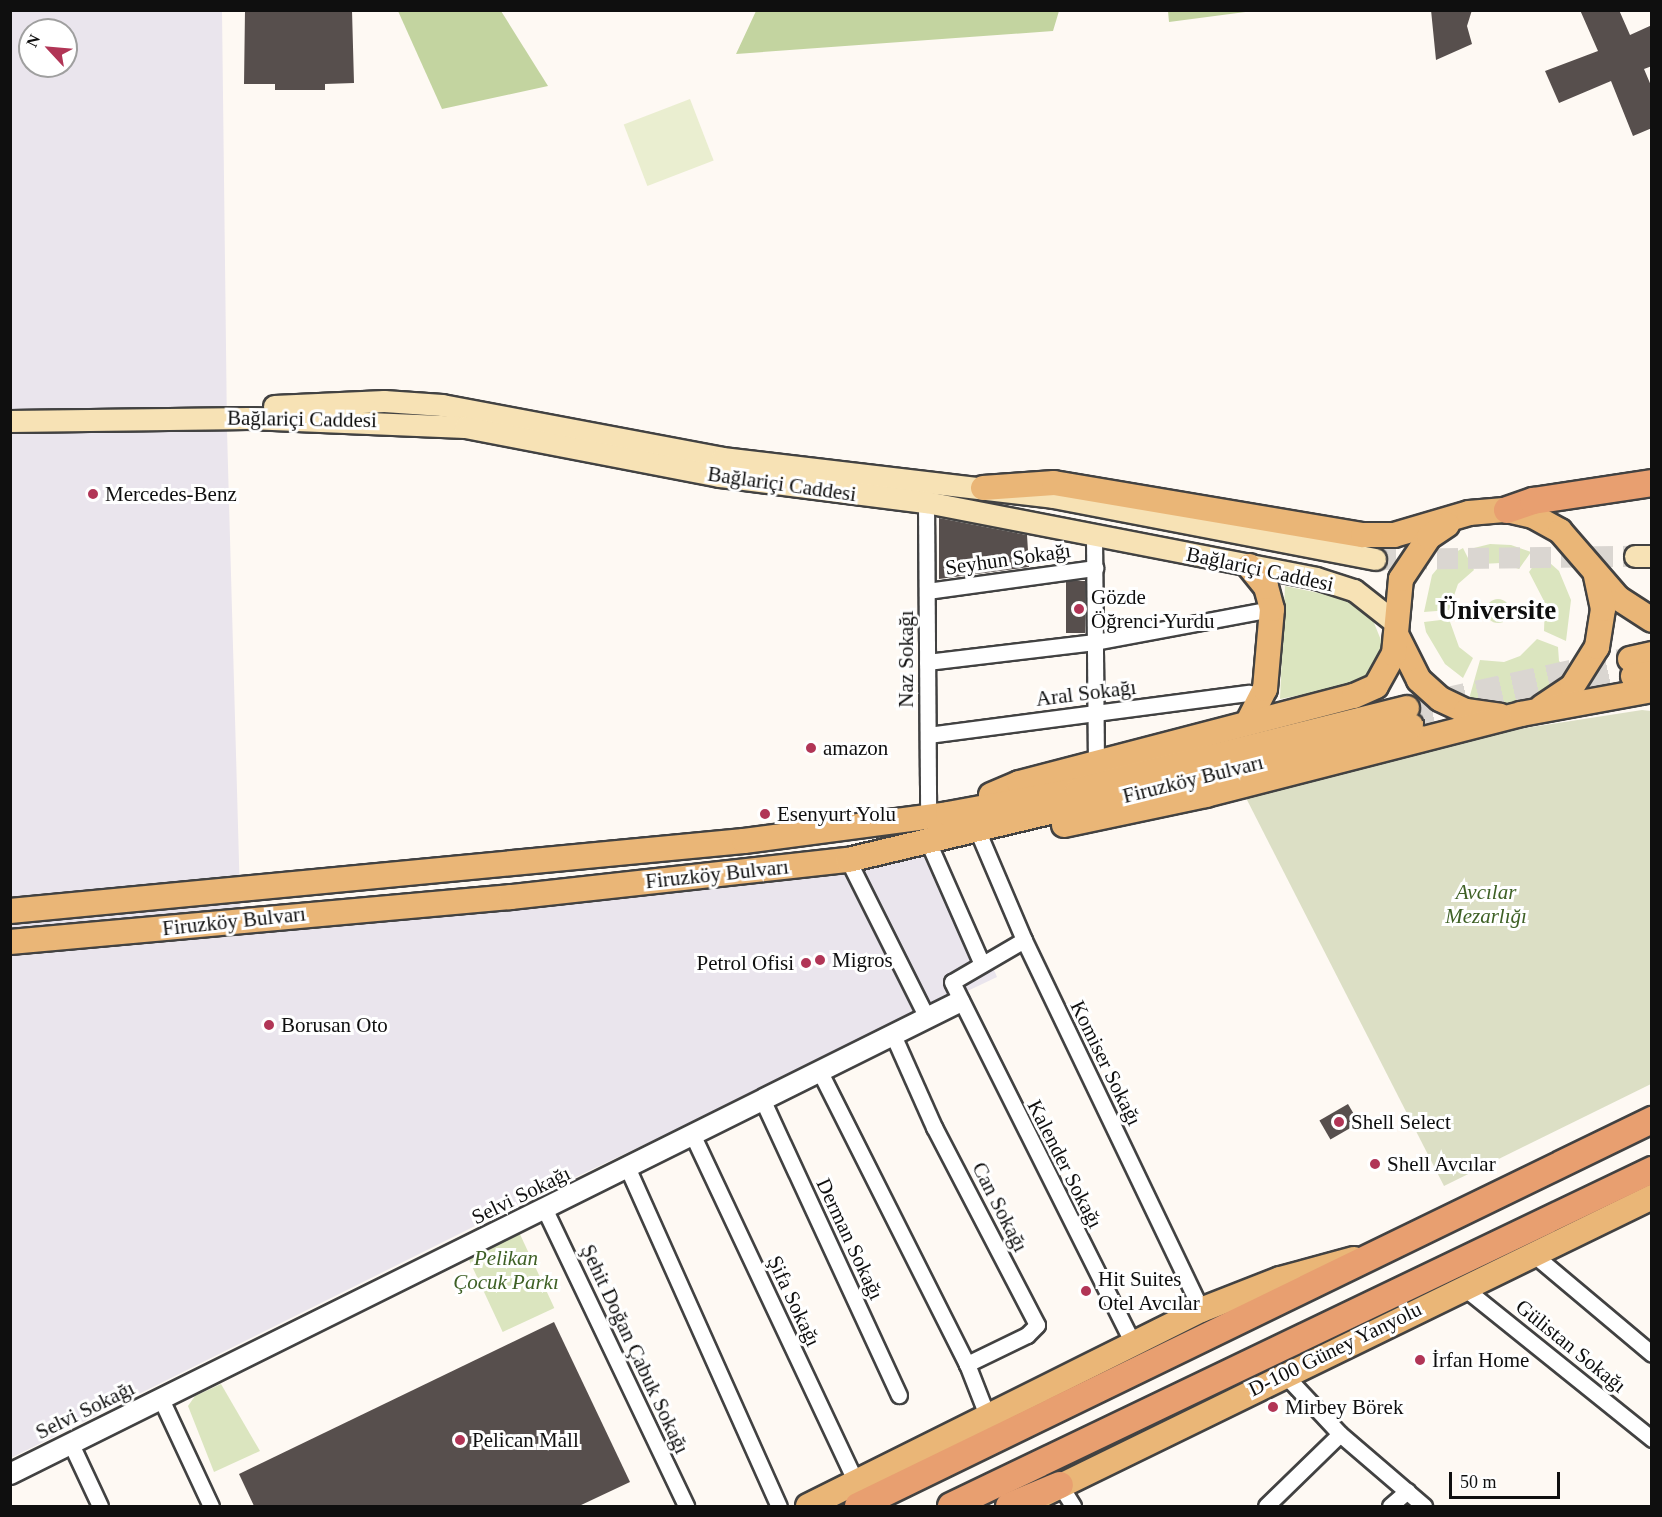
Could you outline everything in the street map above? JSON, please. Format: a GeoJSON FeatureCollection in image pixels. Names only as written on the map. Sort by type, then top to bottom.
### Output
{"type":"FeatureCollection","features":[{"type":"Feature","properties":{"kind":"highway"},"geometry":{"type":"LineString","coordinates":[[1507,510],[1533,501],[1652,483]]}},
{"type":"Feature","properties":{"kind":"highway"},"geometry":{"type":"LineString","coordinates":[[857,1495],[1368,1256],[1652,1120]]}},
{"type":"Feature","properties":{"kind":"highway"},"geometry":{"type":"LineString","coordinates":[[951,1506],[1652,1170]]}},
{"type":"Feature","properties":{"kind":"highway"},"geometry":{"type":"LineString","coordinates":[[1009,1506],[1066,1496]]}},
{"type":"Feature","properties":{"kind":"main road","name":"Bağlariçi Caddesi"},"geometry":{"type":"LineString","coordinates":[[10,421],[151,417],[248,407],[384,401],[442,405],[541,434],[718,476],[926,502],[1249,566],[1354,590],[1397,630]]}},
{"type":"Feature","properties":{"kind":"main road","name":"Bağlariçi Caddesi"},"geometry":{"type":"LineString","coordinates":[[541,434],[1053,497],[1375,559]]}},
{"type":"Feature","properties":{"kind":"main road"},"geometry":{"type":"LineString","coordinates":[[983,488],[1054,483],[1363,535],[1394,535],[1456,519],[1507,510],[1533,516],[1560,531],[1628,608],[1652,620]]}},
{"type":"Feature","properties":{"kind":"main road"},"geometry":{"type":"LineString","coordinates":[[938,815],[1019,783],[1364,693],[1383,678],[1397,630],[1401,579],[1412,556],[1429,537],[1456,519]]}},
{"type":"Feature","properties":{"kind":"main road"},"geometry":{"type":"LineString","coordinates":[[1248,722],[1265,690],[1272,609],[1266,587],[1249,566]]}},
{"type":"Feature","properties":{"kind":"main road"},"geometry":{"type":"LineString","coordinates":[[1397,630],[1419,680],[1440,699],[1466,711],[1493,717],[1521,714],[1548,704],[1572,687],[1590,663],[1602,628],[1602,593],[1595,573]]}},
{"type":"Feature","properties":{"kind":"main road"},"geometry":{"type":"LineString","coordinates":[[978,832],[1099,819],[1521,714],[1644,671]]}},
{"type":"Feature","properties":{"kind":"main road","name":"Firuzköy Bulvarı"},"geometry":{"type":"LineString","coordinates":[[10,911],[378,874],[744,841],[938,815],[1078,790],[1409,717],[978,832],[848,860],[10,942]]}},
{"type":"Feature","properties":{"kind":"main road"},"geometry":{"type":"LineString","coordinates":[[274,917],[281,898],[346,886],[378,874]]}},
{"type":"Feature","properties":{"kind":"main road","name":"D-100 Güney Yanyolu"},"geometry":{"type":"LineString","coordinates":[[1020,1506],[1066,1496],[1282,1373],[1652,1197]]}},
{"type":"Feature","properties":{"kind":"main road"},"geometry":{"type":"LineString","coordinates":[[808,1506],[857,1495],[988,1418],[1201,1310],[1280,1279],[1368,1256]]}},
{"type":"Feature","properties":{"kind":"street","name":"Naz Sokağı"},"geometry":{"type":"LineString","coordinates":[[926,502],[928,735],[938,815]]}},
{"type":"Feature","properties":{"kind":"street"},"geometry":{"type":"LineString","coordinates":[[1094,536],[1096,763]]}},
{"type":"Feature","properties":{"kind":"street","name":"Seyhun Sokağı"},"geometry":{"type":"LineString","coordinates":[[927,591],[1095,568]]}},
{"type":"Feature","properties":{"kind":"street"},"geometry":{"type":"LineString","coordinates":[[927,662],[1095,642],[1272,609]]}},
{"type":"Feature","properties":{"kind":"street","name":"Aral Sokağı"},"geometry":{"type":"LineString","coordinates":[[928,735],[1250,693]]}},
{"type":"Feature","properties":{"kind":"street","name":"Komiser Sokağı"},"geometry":{"type":"LineString","coordinates":[[978,832],[1024,939],[1201,1310]]}},
{"type":"Feature","properties":{"kind":"street"},"geometry":{"type":"LineString","coordinates":[[929,844],[982,964]]}},
{"type":"Feature","properties":{"kind":"street"},"geometry":{"type":"LineString","coordinates":[[848,860],[927,1018]]}},
{"type":"Feature","properties":{"kind":"street"},"geometry":{"type":"LineString","coordinates":[[959,1002],[952,982],[1024,939]]}},
{"type":"Feature","properties":{"kind":"street","name":"Selvi Sokağı"},"geometry":{"type":"LineString","coordinates":[[10,1474],[628,1169],[959,1002]]}},
{"type":"Feature","properties":{"kind":"street","name":"Kalender Sokağı"},"geometry":{"type":"LineString","coordinates":[[959,1002],[1133,1344]]}},
{"type":"Feature","properties":{"kind":"street","name":"Can Sokağı"},"geometry":{"type":"LineString","coordinates":[[893,1035],[934,1127],[1037,1325],[1027,1335],[967,1364]]}},
{"type":"Feature","properties":{"kind":"street"},"geometry":{"type":"LineString","coordinates":[[820,1072],[967,1364],[988,1418]]}},
{"type":"Feature","properties":{"kind":"street","name":"Derman Sokağı"},"geometry":{"type":"LineString","coordinates":[[763,1101],[899,1395]]}},
{"type":"Feature","properties":{"kind":"street","name":"Şifa Sokağı"},"geometry":{"type":"LineString","coordinates":[[693,1136],[857,1495]]}},
{"type":"Feature","properties":{"kind":"street"},"geometry":{"type":"LineString","coordinates":[[628,1169],[779,1506]]}},
{"type":"Feature","properties":{"kind":"street","name":"Şehit Doğan Çabuk Sokağı"},"geometry":{"type":"LineString","coordinates":[[545,1210],[686,1506]]}},
{"type":"Feature","properties":{"kind":"street"},"geometry":{"type":"LineString","coordinates":[[1533,1254],[1652,1354]]}},
{"type":"Feature","properties":{"kind":"street","name":"Gülistan Sokağı"},"geometry":{"type":"LineString","coordinates":[[1463,1287],[1652,1439]]}},
{"type":"Feature","properties":{"kind":"street"},"geometry":{"type":"LineString","coordinates":[[1282,1373],[1340,1434],[1424,1506]]}},
{"type":"Feature","properties":{"kind":"street"},"geometry":{"type":"LineString","coordinates":[[162,1399],[212,1506]]}},
{"type":"Feature","properties":{"kind":"street"},"geometry":{"type":"LineString","coordinates":[[1266,1506],[1340,1434]]}},
{"type":"Feature","properties":{"kind":"street"},"geometry":{"type":"LineString","coordinates":[[71,1444],[100,1506]]}},
{"type":"Feature","properties":{"kind":"street"},"geometry":{"type":"LineString","coordinates":[[1390,1506],[1407,1491]]}},
{"type":"Feature","properties":{"kind":"shaded area"},"geometry":{"type":"Polygon","coordinates":[[[11,11],[222,11],[227,430],[241,934],[925,853],[948,861],[997,977],[517,1205],[11,1458],[11,11]]]}},
{"type":"Feature","properties":{"kind":"green space"},"geometry":{"type":"Polygon","coordinates":[[[756,10],[1059,11],[1053,31],[736,54],[756,10]]]}},
{"type":"Feature","properties":{"kind":"green space"},"geometry":{"type":"Polygon","coordinates":[[[1168,10],[1253,11],[1169,22],[1168,10]]]}},
{"type":"Feature","properties":{"kind":"green space"},"geometry":{"type":"Polygon","coordinates":[[[398,11],[501,11],[548,86],[442,109],[398,11]]]}},
{"type":"Feature","properties":{"kind":"green space"},"geometry":{"type":"Polygon","coordinates":[[[690,99],[714,161],[647,186],[624,124],[690,99]]]}},
{"type":"Feature","properties":{"kind":"green space"},"geometry":{"type":"Polygon","coordinates":[[[1490,544],[1511,545],[1531,552],[1519,569],[1501,563],[1481,564],[1474,548],[1490,544]]]}},
{"type":"Feature","properties":{"kind":"green space"},"geometry":{"type":"Polygon","coordinates":[[[1463,548],[1474,570],[1458,584],[1449,610],[1424,612],[1432,575],[1447,557],[1463,548]]]}},
{"type":"Feature","properties":{"kind":"green space"},"geometry":{"type":"Polygon","coordinates":[[[1541,555],[1559,571],[1571,600],[1566,641],[1544,631],[1545,603],[1529,572],[1541,555]]]}},
{"type":"Feature","properties":{"kind":"green space"},"geometry":{"type":"Polygon","coordinates":[[[1285,586],[1343,598],[1372,618],[1383,645],[1367,678],[1353,685],[1280,699],[1285,586]]]}},
{"type":"Feature","properties":{"kind":"green space"},"geometry":{"type":"Polygon","coordinates":[[[1498,599],[1506,603],[1510,611],[1506,619],[1498,623],[1490,619],[1486,611],[1490,603],[1498,599]]]}},
{"type":"Feature","properties":{"kind":"green space"},"geometry":{"type":"Polygon","coordinates":[[[1449,619],[1459,647],[1473,658],[1463,678],[1445,664],[1426,632],[1424,622],[1449,619]]]}},
{"type":"Feature","properties":{"kind":"green space"},"geometry":{"type":"Polygon","coordinates":[[[1537,639],[1558,647],[1559,661],[1568,670],[1563,677],[1523,701],[1498,705],[1469,699],[1480,660],[1504,662],[1520,656],[1537,639]]]}},
{"type":"Feature","properties":{"kind":"green space","name":"Avcılar Mezarlığı"},"geometry":{"type":"Polygon","coordinates":[[[1642,710],[1651,711],[1651,1084],[1444,1186],[1244,794],[1487,734],[1642,710]]]}},
{"type":"Feature","properties":{"kind":"green space","name":"Pelikan Çocuk Parkı"},"geometry":{"type":"Polygon","coordinates":[[[518,1230],[554,1308],[503,1332],[466,1254],[518,1230]]]}},
{"type":"Feature","properties":{"kind":"green space"},"geometry":{"type":"Polygon","coordinates":[[[221,1384],[260,1451],[214,1472],[188,1406],[195,1396],[221,1384]]]}},
{"type":"Feature","properties":{"kind":"building"},"geometry":{"type":"Polygon","coordinates":[[[245,10],[352,10],[354,83],[325,84],[325,90],[275,90],[275,84],[244,84],[245,10]]]}},
{"type":"Feature","properties":{"kind":"building"},"geometry":{"type":"Polygon","coordinates":[[[1431,10],[1472,10],[1467,26],[1472,44],[1436,60],[1431,10]]]}},
{"type":"Feature","properties":{"kind":"building"},"geometry":{"type":"Polygon","coordinates":[[[1580,10],[1619,10],[1630,35],[1652,25],[1652,66],[1644,69],[1652,88],[1652,128],[1633,136],[1611,81],[1559,103],[1545,71],[1598,51],[1580,10]]]}},
{"type":"Feature","properties":{"kind":"building"},"geometry":{"type":"Polygon","coordinates":[[[939,518],[1027,535],[1029,567],[939,579],[939,518]]]}},
{"type":"Feature","properties":{"kind":"building","name":"Gözde Öğrenci Yurdu"},"geometry":{"type":"Polygon","coordinates":[[[1066,581],[1085,581],[1085,633],[1066,633],[1066,581]]]}},
{"type":"Feature","properties":{"kind":"building","name":"Shell Select"},"geometry":{"type":"Polygon","coordinates":[[[1348,1104],[1359,1123],[1330,1140],[1319,1120],[1348,1104]]]}},
{"type":"Feature","properties":{"kind":"building","name":"Pelican Mall"},"geometry":{"type":"Polygon","coordinates":[[[554,1322],[630,1482],[579,1506],[254,1506],[239,1474],[554,1322]]]}},
{"type":"Feature","properties":{"kind":"tunnel"},"geometry":{"type":"LineString","coordinates":[[1375,559],[1635,556]]}},
{"type":"Feature","properties":{"kind":"tunnel"},"geometry":{"type":"LineString","coordinates":[[1407,708],[1630,659]]}},
{"type":"Feature","properties":{"kind":"tunnel"},"geometry":{"type":"LineString","coordinates":[[1411,726],[1633,676]]}},
{"type":"Feature","properties":{"kind":"place","name":"Mercedes-Benz"},"geometry":{"type":"Point","coordinates":[93,494]}},
{"type":"Feature","properties":{"kind":"place","name":"Gözde Öğrenci Yurdu"},"geometry":{"type":"Point","coordinates":[1079,609]}},
{"type":"Feature","properties":{"kind":"place","name":"amazon"},"geometry":{"type":"Point","coordinates":[811,748]}},
{"type":"Feature","properties":{"kind":"place","name":"Esenyurt Yolu"},"geometry":{"type":"Point","coordinates":[765,814]}},
{"type":"Feature","properties":{"kind":"place","name":"Migros"},"geometry":{"type":"Point","coordinates":[820,960]}},
{"type":"Feature","properties":{"kind":"place","name":"Petrol Ofisi"},"geometry":{"type":"Point","coordinates":[806,963]}},
{"type":"Feature","properties":{"kind":"place","name":"Borusan Oto"},"geometry":{"type":"Point","coordinates":[269,1025]}},
{"type":"Feature","properties":{"kind":"place","name":"Shell Select"},"geometry":{"type":"Point","coordinates":[1339,1122]}},
{"type":"Feature","properties":{"kind":"place","name":"Shell Avcılar"},"geometry":{"type":"Point","coordinates":[1375,1164]}},
{"type":"Feature","properties":{"kind":"place","name":"Hit Suites Otel Avcılar"},"geometry":{"type":"Point","coordinates":[1086,1291]}},
{"type":"Feature","properties":{"kind":"place","name":"İrfan Home"},"geometry":{"type":"Point","coordinates":[1420,1360]}},
{"type":"Feature","properties":{"kind":"place","name":"Mirbey Börek"},"geometry":{"type":"Point","coordinates":[1273,1407]}},
{"type":"Feature","properties":{"kind":"place","name":"Pelican Mall"},"geometry":{"type":"Point","coordinates":[460,1440]}},
{"type":"Feature","properties":{"kind":"district","name":"Üniversite"},"geometry":{"type":"Point","coordinates":[1497,611]}}]}
